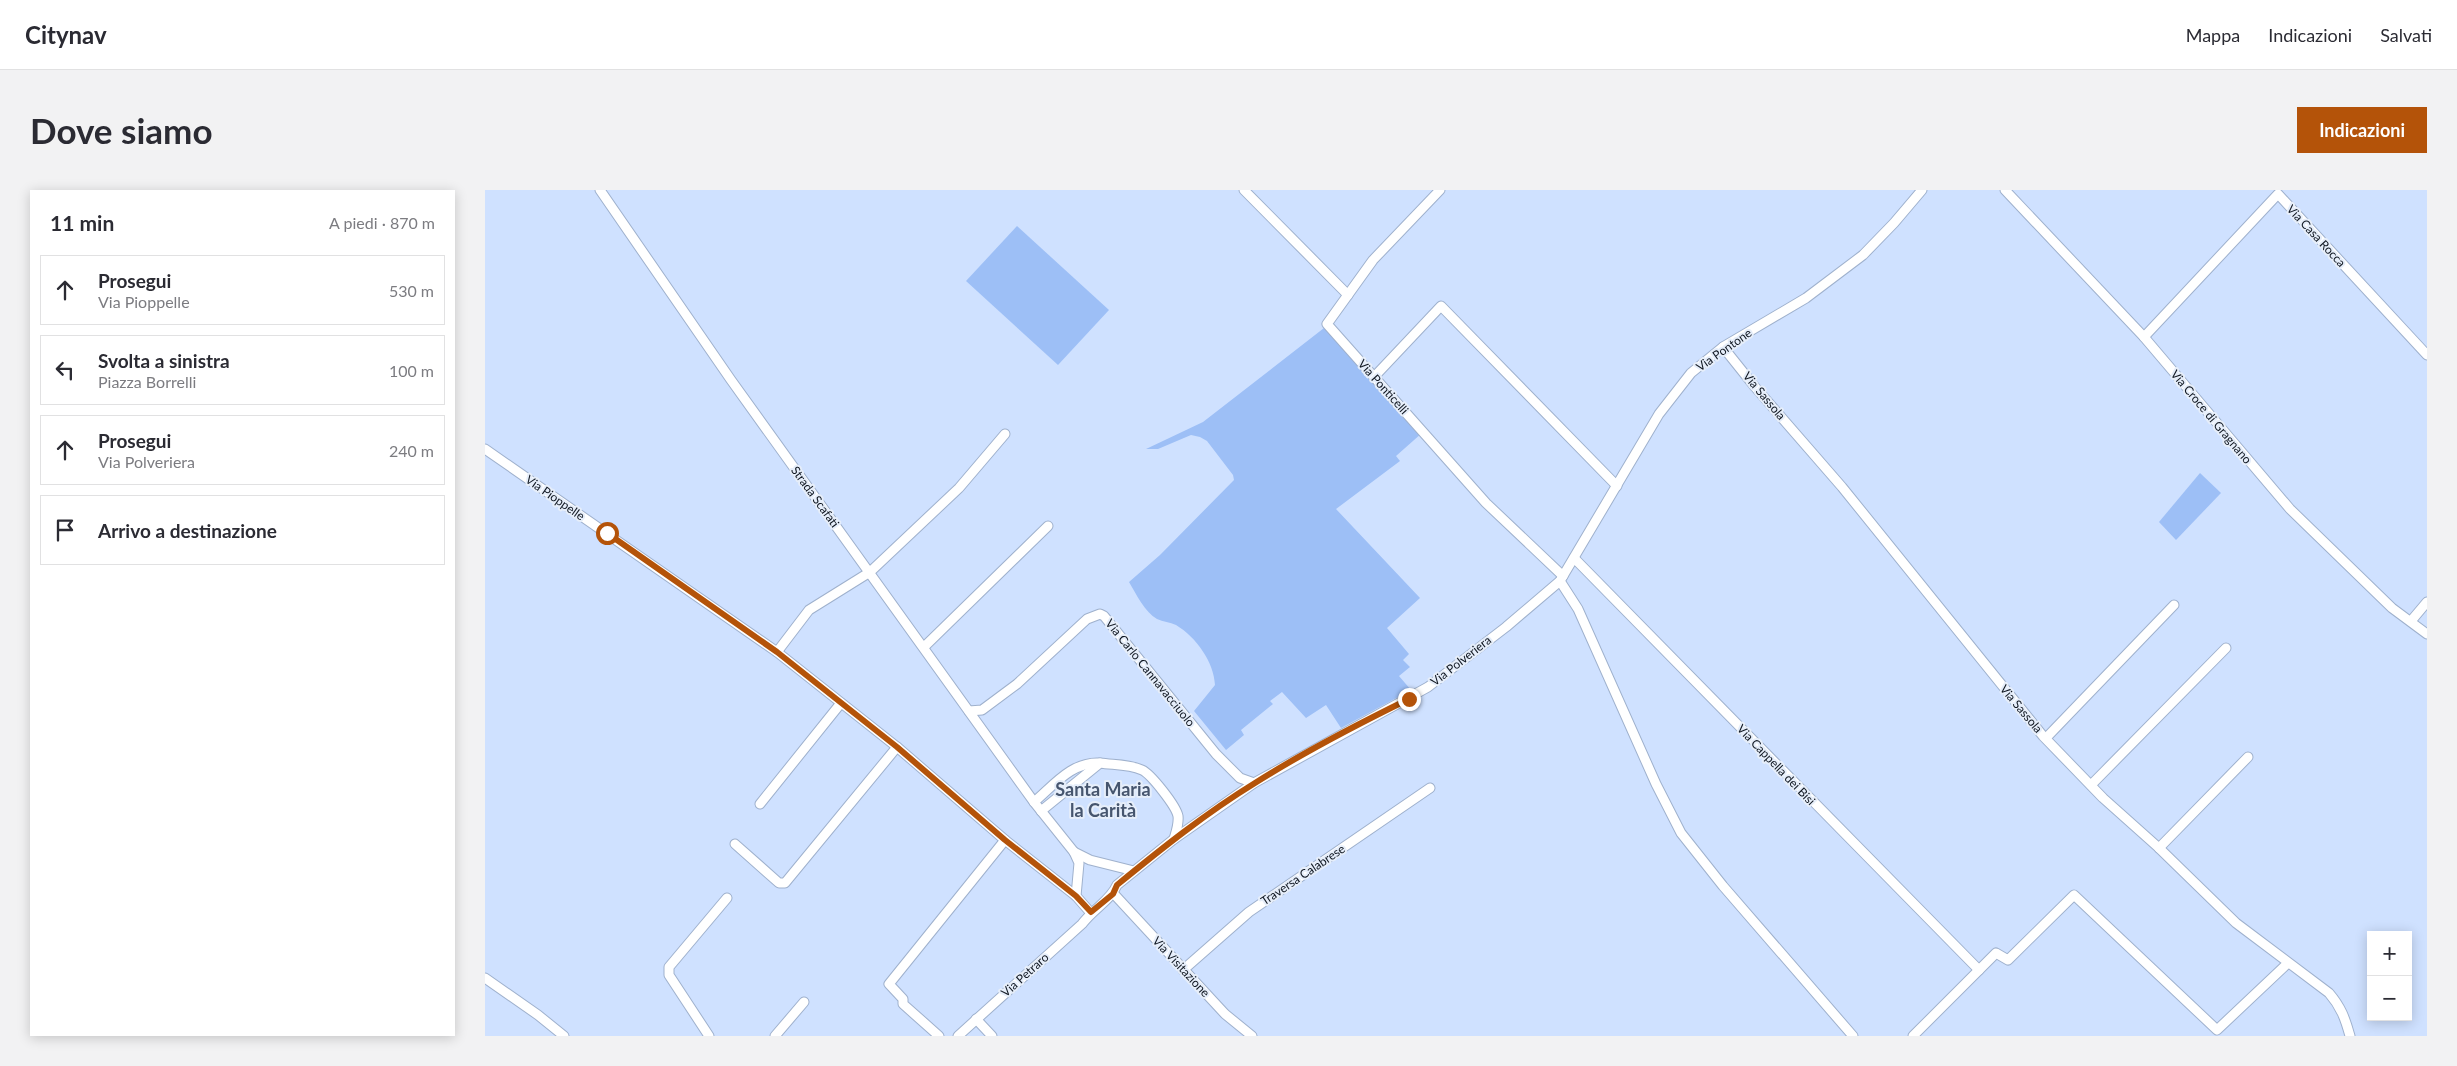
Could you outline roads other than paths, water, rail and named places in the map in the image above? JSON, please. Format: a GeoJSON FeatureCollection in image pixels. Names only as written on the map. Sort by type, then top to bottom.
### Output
{"type":"FeatureCollection","features":[{"type":"Feature","properties":{"kind":"street","name":"Strada Scafati"},"geometry":{"type":"LineString","coordinates":[[600,190],[731,380],[1041,811]]}},
{"type":"Feature","properties":{"kind":"street"},"geometry":{"type":"LineString","coordinates":[[1244,190],[1348,295]]}},
{"type":"Feature","properties":{"kind":"street","name":"Via Ponticelli"},"geometry":{"type":"LineString","coordinates":[[1440,190],[1373,260],[1327,324],[1486,503],[1562,579]]}},
{"type":"Feature","properties":{"kind":"street","name":"Via Pontone"},"geometry":{"type":"LineString","coordinates":[[1562,579],[1659,414],[1691,373],[1723,347],[1806,298],[1863,255],[1922,190]]}},
{"type":"Feature","properties":{"kind":"street","name":"Via Croce di Gragnano"},"geometry":{"type":"LineString","coordinates":[[2005,190],[2144,337],[2284,503],[2392,608],[2427,634]]}},
{"type":"Feature","properties":{"kind":"street","name":"Via Casa Rocca"},"geometry":{"type":"LineString","coordinates":[[2144,337],[2278,194],[2427,355]]}},
{"type":"Feature","properties":{"kind":"street"},"geometry":{"type":"LineString","coordinates":[[1374,377],[1441,306],[1617,486]]}},
{"type":"Feature","properties":{"kind":"street","name":"Via Sassola"},"geometry":{"type":"LineString","coordinates":[[1723,347],[1755,387],[1842,487],[2046,738],[2091,785],[2236,923],[2318,984],[2339,1004],[2345,1015],[2350,1036]]}},
{"type":"Feature","properties":{"kind":"street"},"geometry":{"type":"LineString","coordinates":[[777,652],[809,610],[870,572],[959,488],[1005,434]]}},
{"type":"Feature","properties":{"kind":"street","name":"Via Pioppelle"},"geometry":{"type":"LineString","coordinates":[[485,449],[777,652],[897,747],[1005,840],[1076,896],[1091,912]]}},
{"type":"Feature","properties":{"kind":"street"},"geometry":{"type":"LineString","coordinates":[[924,647],[1047,526]]}},
{"type":"Feature","properties":{"kind":"street","name":"Via Cappella dei Bisi"},"geometry":{"type":"LineString","coordinates":[[1574,558],[1979,970]]}},
{"type":"Feature","properties":{"kind":"street"},"geometry":{"type":"LineString","coordinates":[[1562,579],[1578,609],[1656,784],[1681,833],[1723,886],[1853,1036]]}},
{"type":"Feature","properties":{"kind":"street","name":"Via Polveriera"},"geometry":{"type":"LineString","coordinates":[[1174,839],[1254,783],[1421,691],[1507,627],[1562,579]]}},
{"type":"Feature","properties":{"kind":"street"},"geometry":{"type":"LineString","coordinates":[[2411,621],[2427,602]]}},
{"type":"Feature","properties":{"kind":"street"},"geometry":{"type":"LineString","coordinates":[[2046,738],[2174,605]]}},
{"type":"Feature","properties":{"kind":"street","name":"Via Carlo Cannavacciuolo"},"geometry":{"type":"LineString","coordinates":[[969,711],[982,710],[989,705],[1017,684],[1087,619],[1100,614],[1105,616],[1216,754],[1240,778],[1254,783]]}},
{"type":"Feature","properties":{"kind":"street"},"geometry":{"type":"LineString","coordinates":[[2091,785],[2226,648]]}},
{"type":"Feature","properties":{"kind":"street"},"geometry":{"type":"LineString","coordinates":[[760,804],[841,703]]}},
{"type":"Feature","properties":{"kind":"street"},"geometry":{"type":"LineString","coordinates":[[735,844],[779,883],[785,883],[897,747]]}},
{"type":"Feature","properties":{"kind":"street"},"geometry":{"type":"LineString","coordinates":[[2159,848],[2248,757]]}},
{"type":"Feature","properties":{"kind":"street"},"geometry":{"type":"LineString","coordinates":[[1033,802],[1076,767],[1090,762],[1100,763],[1133,767],[1145,772],[1178,815],[1178,825],[1174,839],[1134,871],[1090,860],[1075,852],[1041,811],[1100,763]]}},
{"type":"Feature","properties":{"kind":"street"},"geometry":{"type":"LineString","coordinates":[[1239,793],[1240,778]]}},
{"type":"Feature","properties":{"kind":"street","name":"Traversa Calabrese"},"geometry":{"type":"LineString","coordinates":[[1183,970],[1249,912],[1430,788]]}},
{"type":"Feature","properties":{"kind":"street"},"geometry":{"type":"LineString","coordinates":[[939,1036],[903,1004],[903,999],[889,984],[1005,840]]}},
{"type":"Feature","properties":{"kind":"street"},"geometry":{"type":"LineString","coordinates":[[1075,852],[1079,870],[1076,896]]}},
{"type":"Feature","properties":{"kind":"street","name":"Via Petraro"},"geometry":{"type":"LineString","coordinates":[[958,1036],[1083,924],[1091,912],[1113,894],[1117,885],[1134,871]]}},
{"type":"Feature","properties":{"kind":"street","name":"Via Visitazione"},"geometry":{"type":"LineString","coordinates":[[1113,894],[1245,1034]]}},
{"type":"Feature","properties":{"kind":"street"},"geometry":{"type":"LineString","coordinates":[[1913,1036],[1996,953],[2008,960],[2074,895],[2217,1030],[2288,963]]}},
{"type":"Feature","properties":{"kind":"street"},"geometry":{"type":"LineString","coordinates":[[709,1036],[669,975],[669,967],[727,898]]}},
{"type":"Feature","properties":{"kind":"street"},"geometry":{"type":"LineString","coordinates":[[485,978],[538,1015],[564,1036]]}},
{"type":"Feature","properties":{"kind":"street"},"geometry":{"type":"LineString","coordinates":[[775,1036],[804,1002]]}},
{"type":"Feature","properties":{"kind":"street"},"geometry":{"type":"LineString","coordinates":[[976,1019],[992,1036]]}},
{"type":"Feature","properties":{"kind":"district","name":"Santa Maria la Carità"},"geometry":{"type":"Point","coordinates":[1103,800]}}]}
